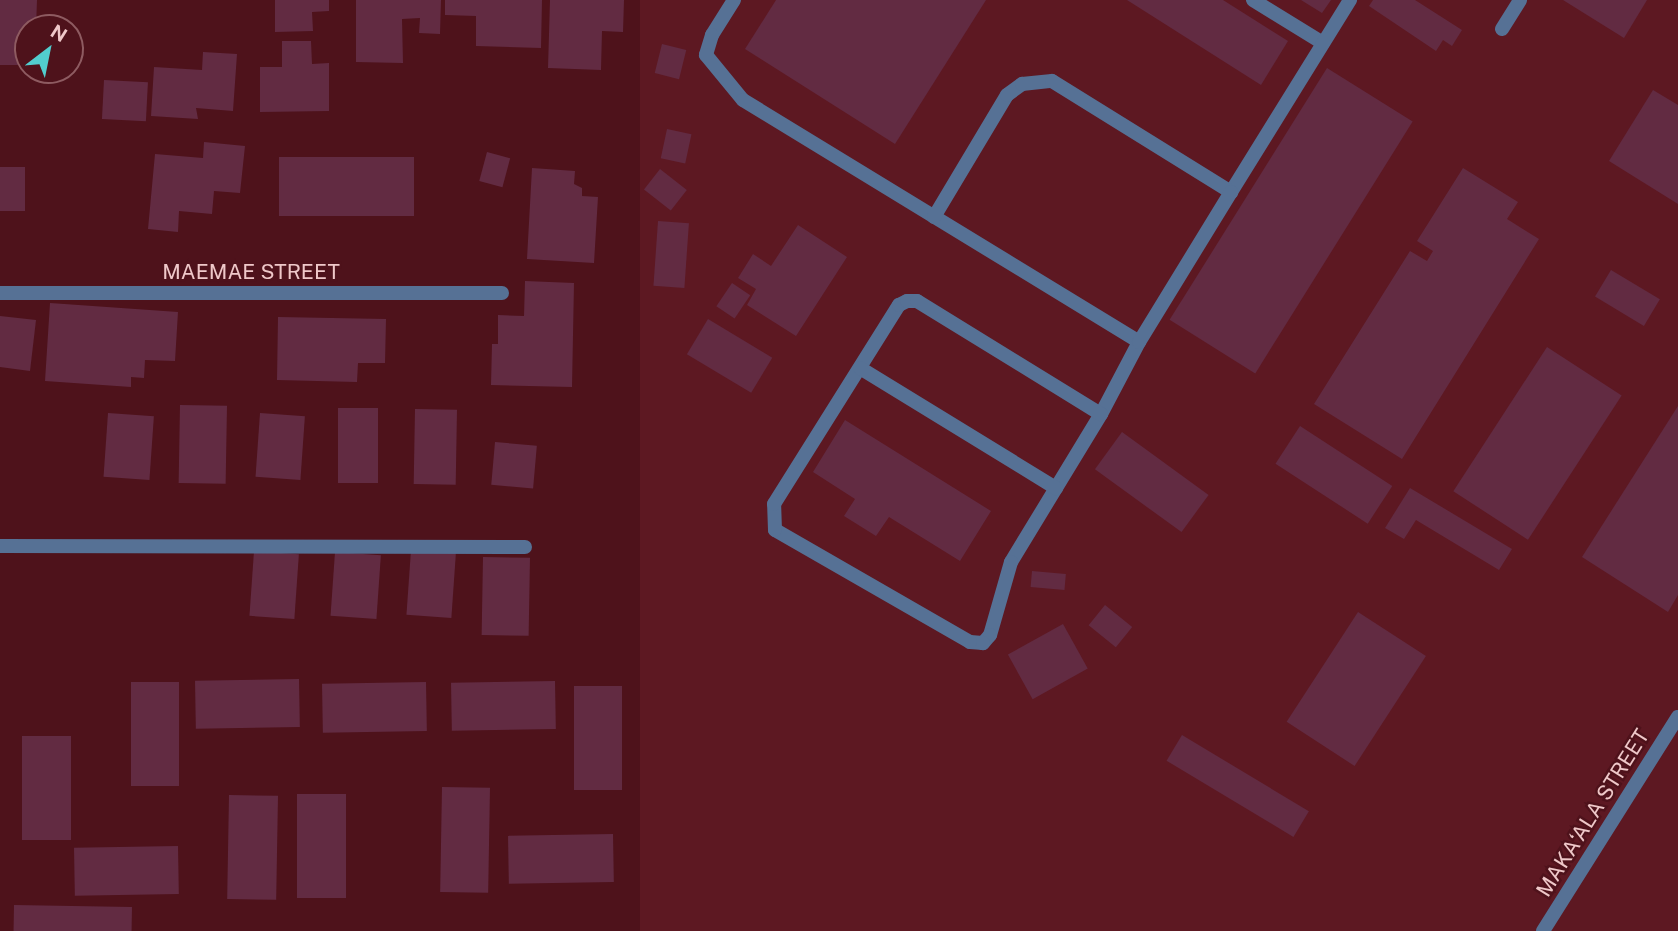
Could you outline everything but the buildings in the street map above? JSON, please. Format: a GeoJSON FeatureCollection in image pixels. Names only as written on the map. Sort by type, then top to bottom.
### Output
{"type":"FeatureCollection","features":[{"type":"Feature","properties":{"kind":"street"},"geometry":{"type":"LineString","coordinates":[[734,0],[712,35],[706,55],[743,100],[1139,342]]}},
{"type":"Feature","properties":{"kind":"street"},"geometry":{"type":"LineString","coordinates":[[1253,0],[1323,43]]}},
{"type":"Feature","properties":{"kind":"street"},"geometry":{"type":"LineString","coordinates":[[1101,414],[917,300],[899,305],[774,504],[775,530],[970,642],[983,643],[990,635],[1012,562],[1101,414],[1139,342],[1350,0]]}},
{"type":"Feature","properties":{"kind":"street"},"geometry":{"type":"LineString","coordinates":[[1503,29],[1520,0]]}},
{"type":"Feature","properties":{"kind":"street"},"geometry":{"type":"LineString","coordinates":[[934,217],[1007,95],[1036,79],[1052,80],[1231,192]]}},
{"type":"Feature","properties":{"kind":"street","name":"MAEMAE STREET"},"geometry":{"type":"LineString","coordinates":[[0,293],[502,293]]}},
{"type":"Feature","properties":{"kind":"street"},"geometry":{"type":"LineString","coordinates":[[860,368],[1056,488]]}},
{"type":"Feature","properties":{"kind":"street"},"geometry":{"type":"LineString","coordinates":[[0,546],[524,547]]}},
{"type":"Feature","properties":{"kind":"street","name":"MAKA‘ALA STREET"},"geometry":{"type":"LineString","coordinates":[[1543,931],[1678,717]]}},
{"type":"Feature","properties":{"kind":"shaded area"},"geometry":{"type":"Polygon","coordinates":[[[640,0],[1678,0],[1678,931],[640,931],[640,0]]]}}]}
